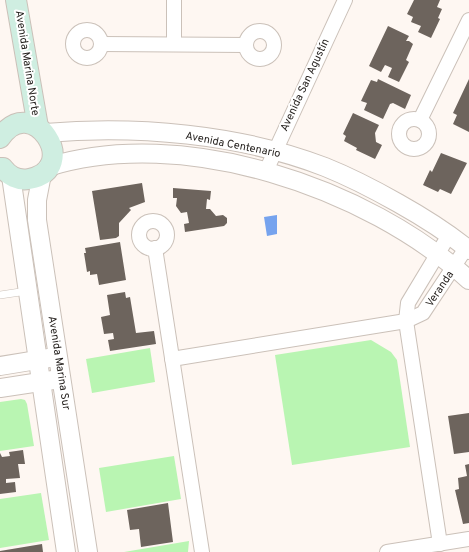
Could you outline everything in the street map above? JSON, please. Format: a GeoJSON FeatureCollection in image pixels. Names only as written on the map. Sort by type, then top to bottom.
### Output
{"type":"FeatureCollection","features":[{"type":"Feature","properties":{"kind":"main road","name":"Avenida Marina Norte"},"geometry":{"type":"LineString","coordinates":[[16,0],[42,130],[50,140],[52,149],[52,159],[45,171]]}},
{"type":"Feature","properties":{"kind":"main road"},"geometry":{"type":"LineString","coordinates":[[0,130],[18,124],[28,124],[42,130]]}},
{"type":"Feature","properties":{"kind":"main road"},"geometry":{"type":"LineString","coordinates":[[5,172],[27,180],[45,171]]}},
{"type":"Feature","properties":{"kind":"street"},"geometry":{"type":"LineString","coordinates":[[174,0],[174,44]]}},
{"type":"Feature","properties":{"kind":"street","name":"Avenida San Agustín"},"geometry":{"type":"LineString","coordinates":[[266,171],[345,0]]}},
{"type":"Feature","properties":{"kind":"street"},"geometry":{"type":"LineString","coordinates":[[420,120],[469,20]]}},
{"type":"Feature","properties":{"kind":"street"},"geometry":{"type":"LineString","coordinates":[[102,44],[246,45]]}},
{"type":"Feature","properties":{"kind":"street","name":"Avenida Centenario"},"geometry":{"type":"LineString","coordinates":[[42,130],[138,131],[199,137],[274,151],[325,167],[376,191],[421,216],[468,249]]}},
{"type":"Feature","properties":{"kind":"street","name":"Avenida Centenario"},"geometry":{"type":"LineString","coordinates":[[45,171],[92,156],[136,154],[178,156],[226,162],[266,171],[320,189],[370,212],[411,236],[437,254],[469,280]]}},
{"type":"Feature","properties":{"kind":"street","name":"Avenida Marina Sur"},"geometry":{"type":"LineString","coordinates":[[45,171],[37,200],[37,220],[88,552]]}},
{"type":"Feature","properties":{"kind":"street","name":"Avenida Marina Sur"},"geometry":{"type":"LineString","coordinates":[[5,172],[27,291],[66,552]]}},
{"type":"Feature","properties":{"kind":"street","name":"Veranda"},"geometry":{"type":"LineString","coordinates":[[449,235],[408,303],[406,320],[423,313],[468,249]]}},
{"type":"Feature","properties":{"kind":"street"},"geometry":{"type":"LineString","coordinates":[[155,248],[202,552]]}},
{"type":"Feature","properties":{"kind":"street"},"geometry":{"type":"LineString","coordinates":[[172,359],[406,320],[440,544]]}},
{"type":"Feature","properties":{"kind":"street"},"geometry":{"type":"LineString","coordinates":[[0,366],[58,357]]}},
{"type":"Feature","properties":{"kind":"street"},"geometry":{"type":"LineString","coordinates":[[0,388],[61,379]]}},
{"type":"Feature","properties":{"kind":"street"},"geometry":{"type":"LineString","coordinates":[[387,552],[469,539]]}},
{"type":"Feature","properties":{"kind":"lane"},"geometry":{"type":"LineString","coordinates":[[0,295],[27,291]]}},
{"type":"Feature","properties":{"kind":"green space"},"geometry":{"type":"Polygon","coordinates":[[[371,340],[391,352],[397,360],[410,447],[292,465],[275,355],[371,340]]]}},
{"type":"Feature","properties":{"kind":"green space"},"geometry":{"type":"Polygon","coordinates":[[[150,348],[155,382],[92,393],[86,359],[150,348]]]}},
{"type":"Feature","properties":{"kind":"green space"},"geometry":{"type":"Polygon","coordinates":[[[21,399],[25,400],[27,404],[34,446],[0,451],[0,402],[21,399]]]}},
{"type":"Feature","properties":{"kind":"green space"},"geometry":{"type":"Polygon","coordinates":[[[174,456],[181,499],[106,512],[99,468],[174,456]]]}},
{"type":"Feature","properties":{"kind":"green space"},"geometry":{"type":"Polygon","coordinates":[[[41,493],[49,540],[0,548],[0,499],[41,493]]]}},
{"type":"Feature","properties":{"kind":"green space"},"geometry":{"type":"Polygon","coordinates":[[[189,541],[188,552],[124,552],[189,541]]]}},
{"type":"Feature","properties":{"kind":"water"},"geometry":{"type":"Polygon","coordinates":[[[277,215],[277,234],[267,236],[264,217],[277,215]]]}},
{"type":"Feature","properties":{"kind":"building"},"geometry":{"type":"Polygon","coordinates":[[[414,0],[440,0],[437,7],[442,9],[438,18],[440,19],[431,38],[418,32],[421,26],[411,22],[413,17],[407,14],[414,0]]]}},
{"type":"Feature","properties":{"kind":"building"},"geometry":{"type":"Polygon","coordinates":[[[388,26],[409,36],[406,41],[413,44],[406,60],[409,62],[399,82],[388,77],[392,68],[385,65],[381,72],[369,66],[388,26]]]}},
{"type":"Feature","properties":{"kind":"building"},"geometry":{"type":"Polygon","coordinates":[[[378,79],[411,95],[405,109],[393,103],[390,104],[383,119],[364,110],[367,103],[361,101],[371,80],[377,82],[378,79]]]}},
{"type":"Feature","properties":{"kind":"building"},"geometry":{"type":"Polygon","coordinates":[[[469,79],[469,132],[453,124],[457,115],[453,113],[469,79]]]}},
{"type":"Feature","properties":{"kind":"building"},"geometry":{"type":"Polygon","coordinates":[[[353,113],[379,125],[375,133],[376,142],[382,145],[375,159],[356,150],[357,148],[344,141],[346,136],[343,134],[353,113]]]}},
{"type":"Feature","properties":{"kind":"building"},"geometry":{"type":"Polygon","coordinates":[[[441,153],[467,163],[451,194],[440,189],[438,192],[423,185],[430,170],[432,172],[441,153]]]}},
{"type":"Feature","properties":{"kind":"building"},"geometry":{"type":"Polygon","coordinates":[[[142,183],[145,202],[129,208],[131,210],[119,223],[119,236],[116,238],[100,240],[92,191],[142,183]]]}},
{"type":"Feature","properties":{"kind":"building"},"geometry":{"type":"Polygon","coordinates":[[[173,188],[211,191],[210,200],[207,199],[206,209],[210,209],[216,216],[223,215],[227,218],[227,223],[224,226],[185,232],[184,224],[189,223],[187,212],[181,213],[176,206],[177,198],[173,198],[173,188]]]}},
{"type":"Feature","properties":{"kind":"building"},"geometry":{"type":"Polygon","coordinates":[[[120,242],[126,280],[99,285],[97,274],[90,275],[90,271],[87,272],[84,253],[86,253],[85,248],[120,242]]]}},
{"type":"Feature","properties":{"kind":"building"},"geometry":{"type":"Polygon","coordinates":[[[125,292],[126,298],[130,297],[136,333],[154,331],[156,344],[110,351],[108,340],[114,339],[113,333],[104,334],[101,317],[110,315],[107,295],[125,292]]]}},
{"type":"Feature","properties":{"kind":"building"},"geometry":{"type":"Polygon","coordinates":[[[469,413],[469,452],[454,454],[448,416],[469,413]]]}},
{"type":"Feature","properties":{"kind":"building"},"geometry":{"type":"Polygon","coordinates":[[[23,450],[25,464],[18,464],[20,478],[6,479],[6,483],[15,482],[16,492],[0,494],[0,453],[2,457],[10,456],[9,452],[23,450]]]}},
{"type":"Feature","properties":{"kind":"building"},"geometry":{"type":"Polygon","coordinates":[[[469,464],[469,523],[463,524],[455,490],[459,489],[458,478],[467,476],[465,465],[469,464]]]}},
{"type":"Feature","properties":{"kind":"building"},"geometry":{"type":"Polygon","coordinates":[[[168,503],[173,542],[141,547],[139,529],[130,530],[127,510],[168,503]]]}},
{"type":"Feature","properties":{"kind":"building"},"geometry":{"type":"Polygon","coordinates":[[[42,544],[43,552],[0,552],[0,551],[42,544]]]}}]}
